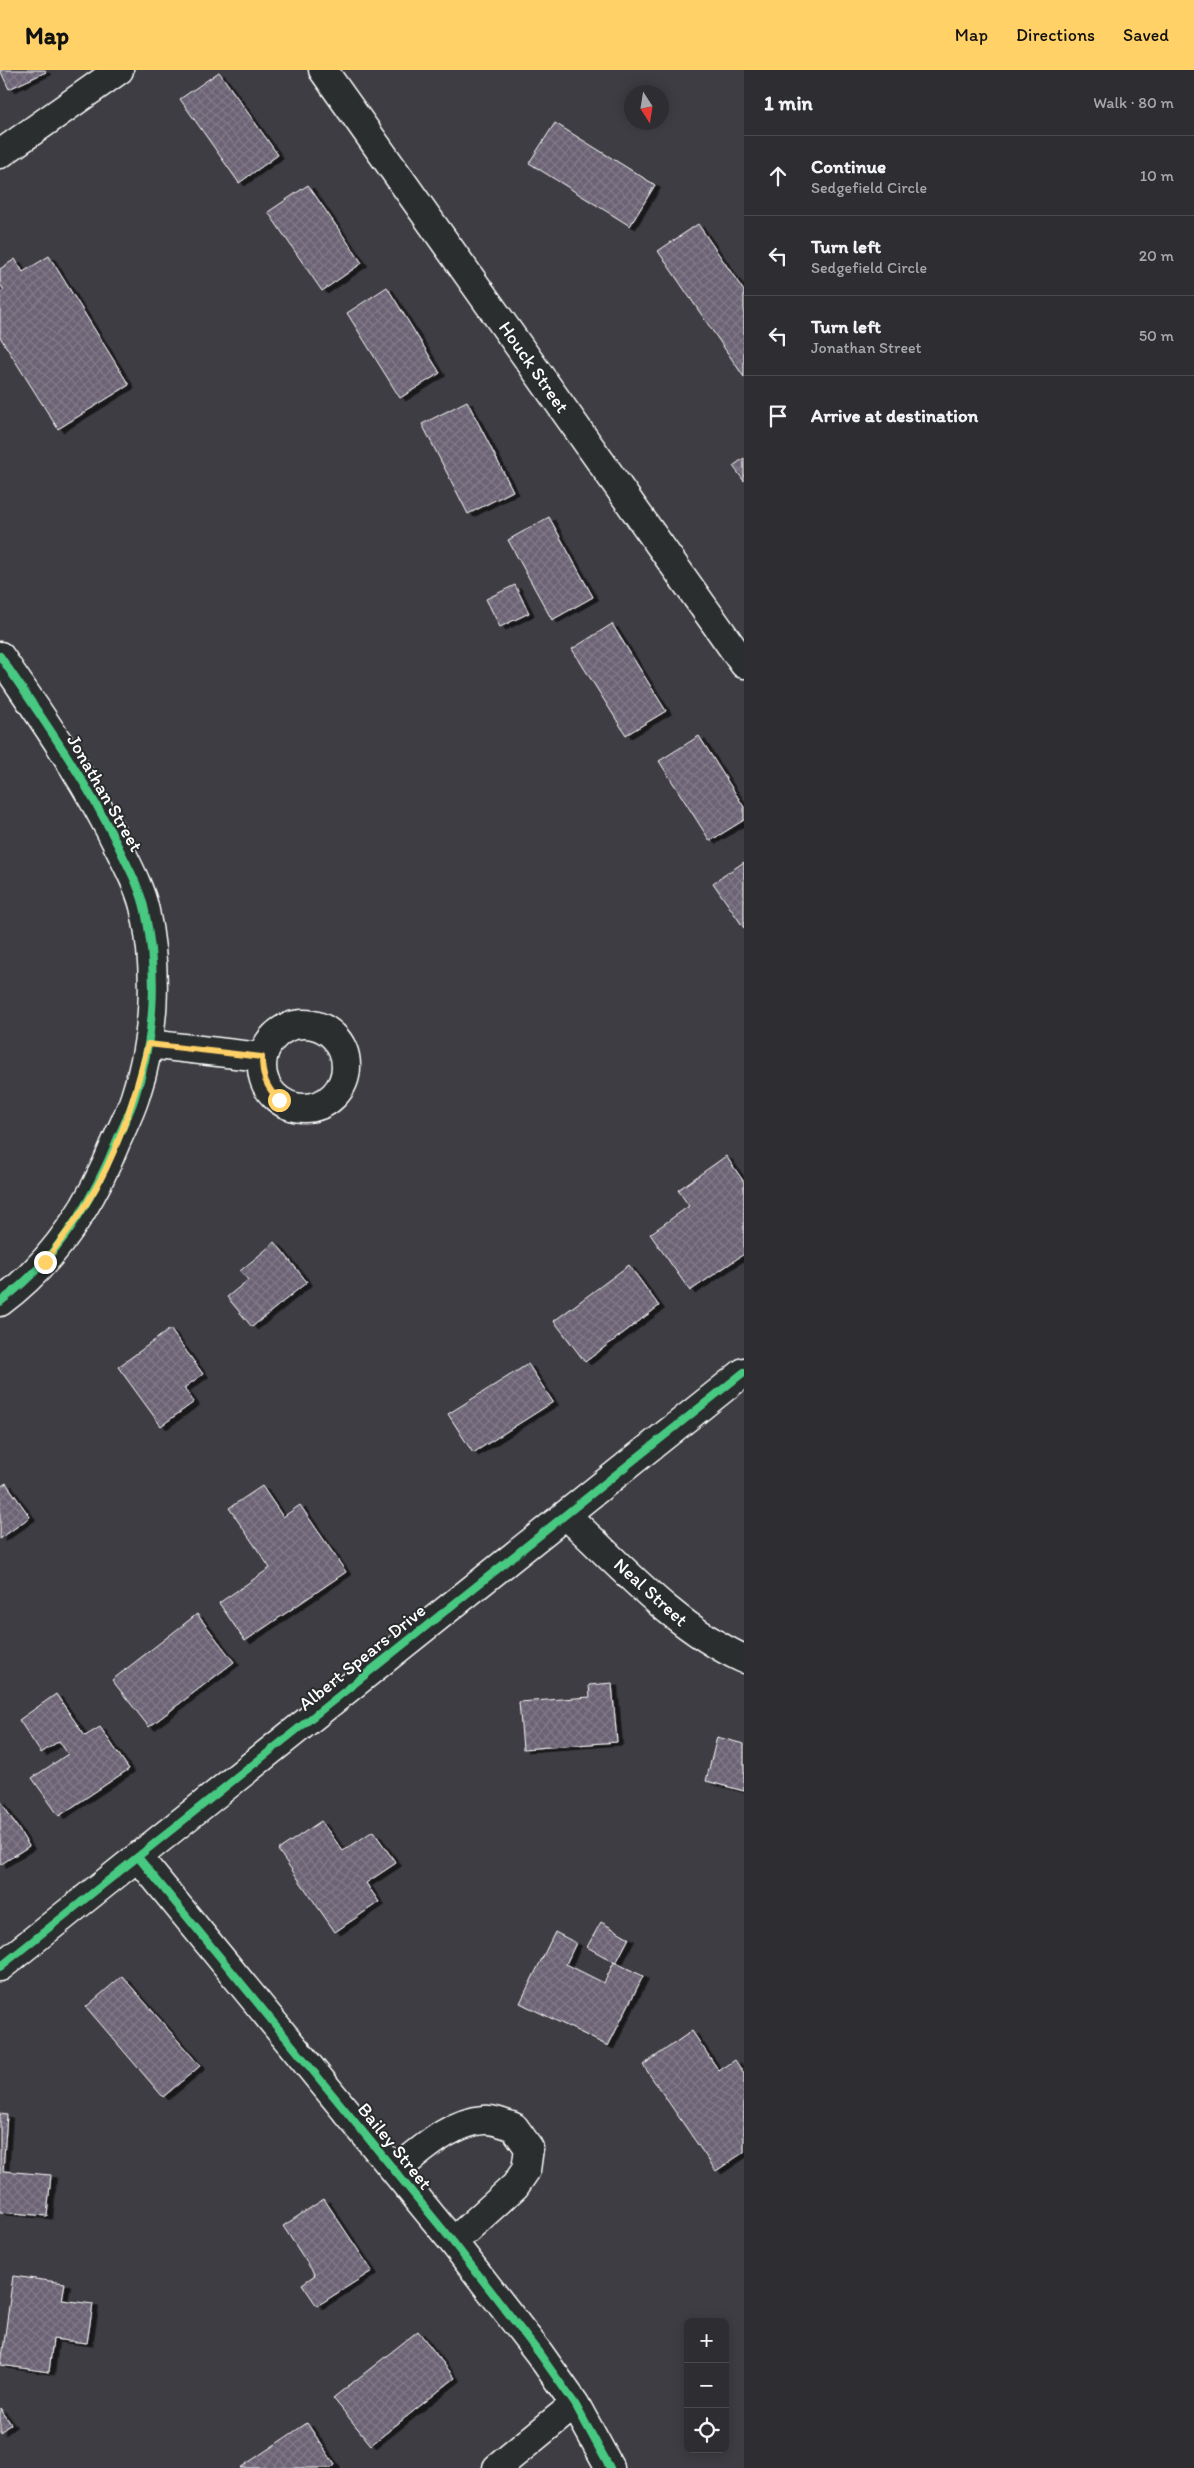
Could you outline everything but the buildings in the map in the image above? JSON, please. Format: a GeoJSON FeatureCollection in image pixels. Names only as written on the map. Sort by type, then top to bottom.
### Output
{"type":"FeatureCollection","features":[{"type":"Feature","properties":{"kind":"street"},"geometry":{"type":"LineString","coordinates":[[0,154],[119,70]]}},
{"type":"Feature","properties":{"kind":"street","name":"Houck Street"},"geometry":{"type":"LineString","coordinates":[[323,70],[736,636],[744,664]]}},
{"type":"Feature","properties":{"kind":"street","name":"Jonathan Street"},"geometry":{"type":"LineString","coordinates":[[0,656],[39,713],[106,821],[131,873],[145,909],[152,952],[154,993],[148,1044],[135,1097],[105,1170],[86,1205],[45,1262],[19,1288],[0,1302]]}},
{"type":"Feature","properties":{"kind":"street"},"geometry":{"type":"LineString","coordinates":[[148,1044],[262,1057]]}},
{"type":"Feature","properties":{"kind":"street","name":"Albert Spears Drive"},"geometry":{"type":"LineString","coordinates":[[0,1967],[744,1372]]}},
{"type":"Feature","properties":{"kind":"street","name":"Neal Street"},"geometry":{"type":"LineString","coordinates":[[566,1514],[669,1611],[700,1636],[744,1659]]}},
{"type":"Feature","properties":{"kind":"street","name":"Bailey Street"},"geometry":{"type":"LineString","coordinates":[[138,1857],[453,2242],[539,2353],[575,2404],[610,2468]]}},
{"type":"Feature","properties":{"kind":"street","name":"Bailey Street"},"geometry":{"type":"LineString","coordinates":[[395,2171],[437,2139],[460,2126],[485,2120],[514,2127],[529,2148],[526,2170],[515,2186],[453,2242]]}},
{"type":"Feature","properties":{"kind":"street"},"geometry":{"type":"LineString","coordinates":[[497,2468],[575,2404]]}},
{"type":"Feature","properties":{"kind":"cycle path"},"geometry":{"type":"LineString","coordinates":[[0,656],[80,776],[108,826],[131,873],[145,911],[152,958],[153,981],[150,1028],[142,1075],[131,1109],[106,1165],[83,1209],[54,1250],[37,1269],[0,1302]]}},
{"type":"Feature","properties":{"kind":"cycle path"},"geometry":{"type":"LineString","coordinates":[[0,1967],[744,1372]]}},
{"type":"Feature","properties":{"kind":"cycle path"},"geometry":{"type":"LineString","coordinates":[[138,1857],[453,2242],[539,2353],[575,2404],[610,2468]]}},
{"type":"Feature","properties":{"kind":"route"},"geometry":{"type":"LineString","coordinates":[[45,1262],[86,1205],[105,1170],[135,1097],[148,1044],[262,1057],[262,1074],[268,1089],[279,1100]]}}]}
